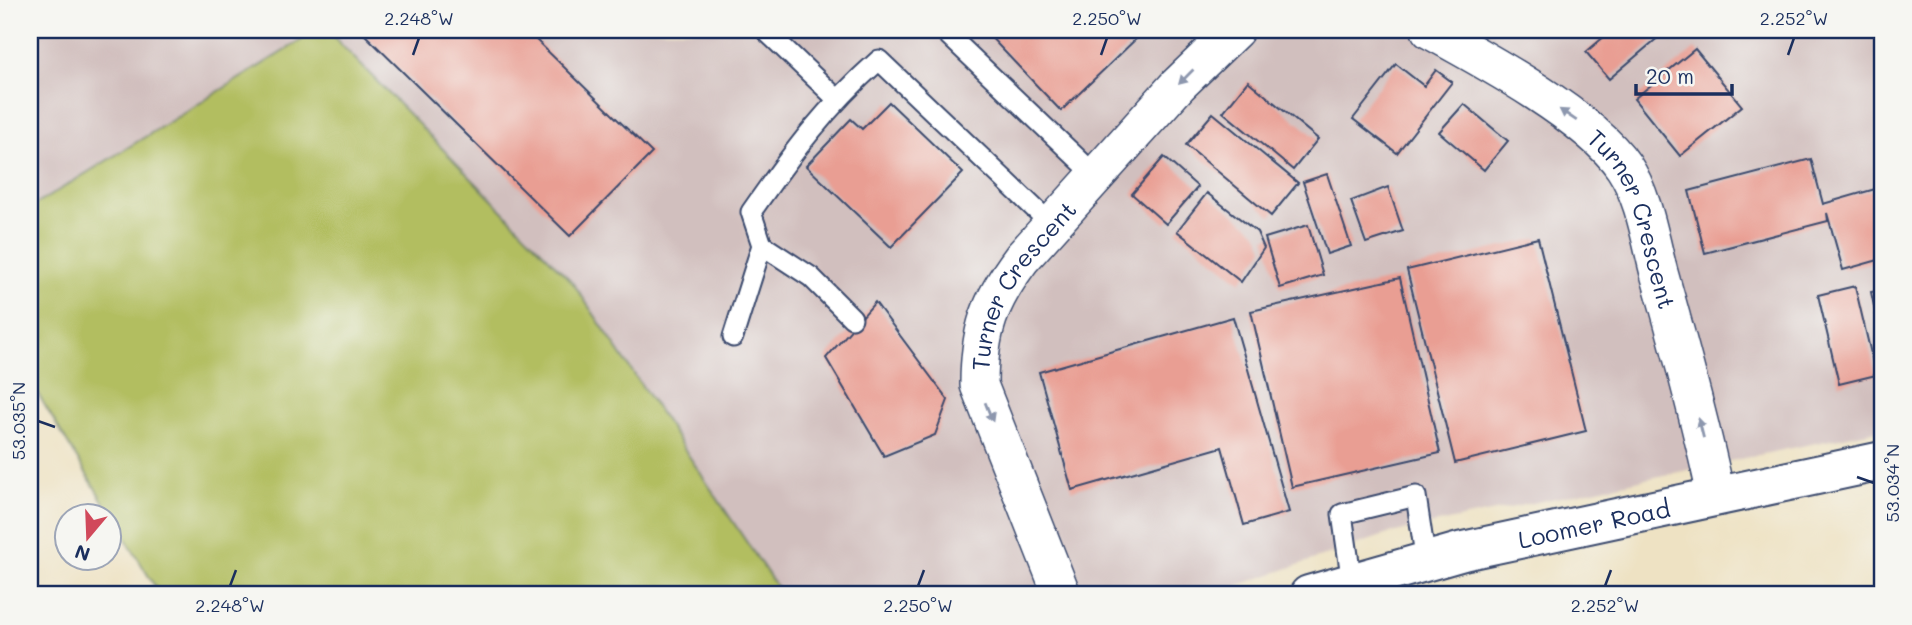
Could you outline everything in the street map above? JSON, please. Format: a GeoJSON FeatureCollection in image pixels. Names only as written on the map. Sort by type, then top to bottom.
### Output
{"type":"FeatureCollection","features":[{"type":"Feature","properties":{"kind":"street","name":"Turner Crescent"},"geometry":{"type":"LineString","coordinates":[[1062,595],[979,385],[979,349],[986,317],[1001,286],[1052,225],[1178,85],[1235,30]]}},
{"type":"Feature","properties":{"kind":"street","name":"Turner Crescent"},"geometry":{"type":"LineString","coordinates":[[1430,30],[1489,62],[1594,133],[1625,168],[1639,199],[1702,431],[1716,495]]}},
{"type":"Feature","properties":{"kind":"street","name":"Loomer Road"},"geometry":{"type":"LineString","coordinates":[[1309,595],[1426,562],[1716,495],[1882,461]]}},
{"type":"Feature","properties":{"kind":"lane"},"geometry":{"type":"LineString","coordinates":[[765,30],[836,98]]}},
{"type":"Feature","properties":{"kind":"lane"},"geometry":{"type":"LineString","coordinates":[[943,30],[1096,176]]}},
{"type":"Feature","properties":{"kind":"lane"},"geometry":{"type":"LineString","coordinates":[[733,337],[762,245],[751,212],[836,98],[879,60],[1052,225]]}},
{"type":"Feature","properties":{"kind":"lane"},"geometry":{"type":"LineString","coordinates":[[762,245],[811,276],[852,318]]}},
{"type":"Feature","properties":{"kind":"lane"},"geometry":{"type":"LineString","coordinates":[[1352,583],[1342,514],[1416,496],[1426,562]]}},
{"type":"Feature","properties":{"kind":"shaded area"},"geometry":{"type":"Polygon","coordinates":[[[30,30],[319,30],[30,208],[30,30]]]}},
{"type":"Feature","properties":{"kind":"shaded area"},"geometry":{"type":"Polygon","coordinates":[[[327,30],[1882,30],[1882,429],[1391,533],[1210,595],[782,595],[573,283],[327,30]]]}},
{"type":"Feature","properties":{"kind":"green space"},"geometry":{"type":"Polygon","coordinates":[[[318,30],[327,30],[573,283],[782,595],[160,595],[122,532],[122,503],[104,503],[30,381],[30,208],[318,30]]]}},
{"type":"Feature","properties":{"kind":"building"},"geometry":{"type":"Polygon","coordinates":[[[360,30],[526,30],[652,153],[570,236],[360,30]]]}},
{"type":"Feature","properties":{"kind":"building"},"geometry":{"type":"Polygon","coordinates":[[[984,30],[1133,30],[1139,36],[1061,111],[984,30]]]}},
{"type":"Feature","properties":{"kind":"building"},"geometry":{"type":"Polygon","coordinates":[[[1612,30],[1667,30],[1609,79],[1586,52],[1612,30]]]}},
{"type":"Feature","properties":{"kind":"building"},"geometry":{"type":"Polygon","coordinates":[[[1695,49],[1742,106],[1680,156],[1634,99],[1695,49]]]}},
{"type":"Feature","properties":{"kind":"building"},"geometry":{"type":"Polygon","coordinates":[[[1396,64],[1424,86],[1436,70],[1452,82],[1397,153],[1353,119],[1396,64]]]}},
{"type":"Feature","properties":{"kind":"building"},"geometry":{"type":"Polygon","coordinates":[[[1248,81],[1318,139],[1293,170],[1223,112],[1248,81]]]}},
{"type":"Feature","properties":{"kind":"building"},"geometry":{"type":"Polygon","coordinates":[[[889,102],[963,173],[891,247],[806,166],[851,119],[862,129],[889,102]]]}},
{"type":"Feature","properties":{"kind":"building"},"geometry":{"type":"Polygon","coordinates":[[[1464,104],[1508,141],[1484,170],[1439,132],[1464,104]]]}},
{"type":"Feature","properties":{"kind":"building"},"geometry":{"type":"Polygon","coordinates":[[[1213,113],[1298,183],[1271,216],[1186,145],[1213,113]]]}},
{"type":"Feature","properties":{"kind":"building"},"geometry":{"type":"Polygon","coordinates":[[[1164,157],[1198,187],[1166,224],[1132,194],[1164,157]]]}},
{"type":"Feature","properties":{"kind":"building"},"geometry":{"type":"Polygon","coordinates":[[[1811,159],[1823,204],[1882,187],[1882,259],[1843,270],[1827,213],[1828,221],[1705,253],[1689,191],[1811,159]]]}},
{"type":"Feature","properties":{"kind":"building"},"geometry":{"type":"Polygon","coordinates":[[[1327,174],[1351,246],[1327,254],[1303,182],[1327,174]]]}},
{"type":"Feature","properties":{"kind":"building"},"geometry":{"type":"Polygon","coordinates":[[[1388,187],[1403,231],[1366,243],[1351,201],[1388,187]]]}},
{"type":"Feature","properties":{"kind":"building"},"geometry":{"type":"Polygon","coordinates":[[[1207,193],[1257,232],[1264,248],[1241,282],[1177,231],[1207,193]]]}},
{"type":"Feature","properties":{"kind":"building"},"geometry":{"type":"Polygon","coordinates":[[[1308,225],[1323,275],[1280,288],[1265,238],[1308,225]]]}},
{"type":"Feature","properties":{"kind":"building"},"geometry":{"type":"Polygon","coordinates":[[[1538,238],[1586,431],[1455,463],[1407,270],[1538,238]]]}},
{"type":"Feature","properties":{"kind":"building"},"geometry":{"type":"Polygon","coordinates":[[[1400,278],[1440,453],[1292,487],[1251,311],[1400,278]]]}},
{"type":"Feature","properties":{"kind":"building"},"geometry":{"type":"Polygon","coordinates":[[[1855,286],[1876,375],[1839,384],[1818,295],[1855,286]]]}},
{"type":"Feature","properties":{"kind":"building"},"geometry":{"type":"Polygon","coordinates":[[[1882,290],[1882,339],[1881,339],[1871,292],[1882,290]]]}},
{"type":"Feature","properties":{"kind":"building"},"geometry":{"type":"Polygon","coordinates":[[[875,302],[948,400],[935,435],[884,456],[826,358],[875,302]]]}},
{"type":"Feature","properties":{"kind":"building"},"geometry":{"type":"Polygon","coordinates":[[[1233,317],[1289,512],[1244,525],[1222,447],[1072,490],[1039,372],[1233,317]]]}}]}
